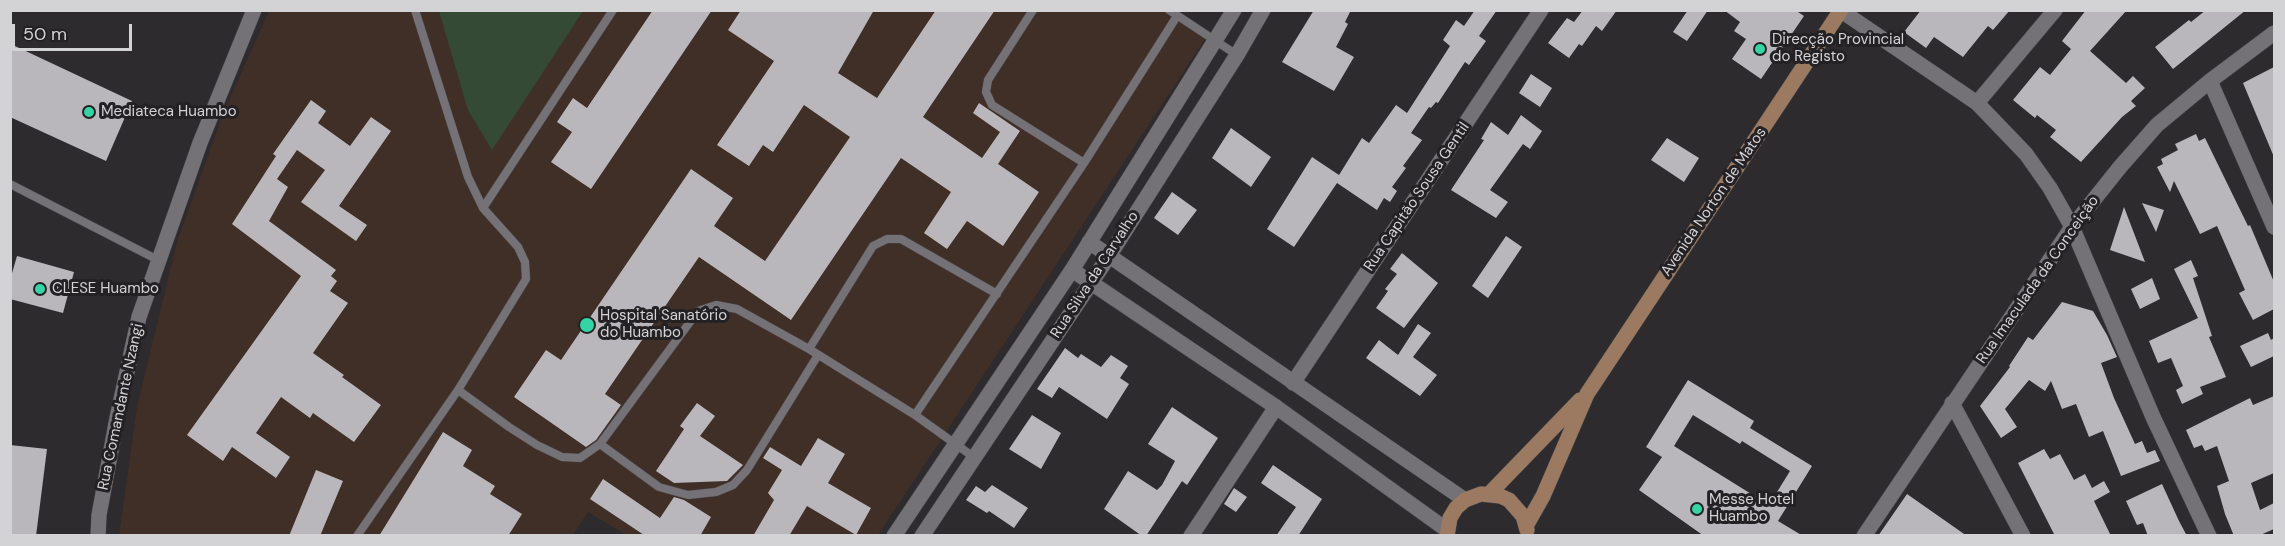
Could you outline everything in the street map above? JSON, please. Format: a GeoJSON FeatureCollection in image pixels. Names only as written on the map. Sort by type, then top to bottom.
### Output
{"type":"FeatureCollection","features":[{"type":"Feature","properties":{"kind":"main road","name":"Avenida Norton de Matos"},"geometry":{"type":"LineString","coordinates":[[1528,533],[1587,394],[1840,11]]}},
{"type":"Feature","properties":{"kind":"main road","name":"Avenida Norton de Matos"},"geometry":{"type":"LineString","coordinates":[[1490,494],[1587,394]]}},
{"type":"Feature","properties":{"kind":"main road"},"geometry":{"type":"LineString","coordinates":[[1447,533],[1450,518],[1456,508],[1465,500],[1481,494],[1500,496],[1517,507],[1528,533]]}},
{"type":"Feature","properties":{"kind":"street","name":"Rua Comandante Nzangi"},"geometry":{"type":"LineString","coordinates":[[98,536],[99,514],[119,407],[140,317],[200,143],[255,10]]}},
{"type":"Feature","properties":{"kind":"street","name":"Rua Silva da Carvalho"},"geometry":{"type":"LineString","coordinates":[[894,536],[1072,270],[1216,42],[1233,10]]}},
{"type":"Feature","properties":{"kind":"street","name":"Rua Silva da Carvalho"},"geometry":{"type":"LineString","coordinates":[[922,536],[1108,256],[1237,55],[1263,10]]}},
{"type":"Feature","properties":{"kind":"street","name":"Rua Capitão Sousa Gentil"},"geometry":{"type":"LineString","coordinates":[[1293,383],[1541,10]]}},
{"type":"Feature","properties":{"kind":"street"},"geometry":{"type":"LineString","coordinates":[[1977,103],[2055,10]]}},
{"type":"Feature","properties":{"kind":"street"},"geometry":{"type":"LineString","coordinates":[[1840,11],[1977,103],[2026,154],[2050,188],[2072,227],[2153,417],[2209,536]]}},
{"type":"Feature","properties":{"kind":"street","name":"Rua Imaculada da Conceição"},"geometry":{"type":"LineString","coordinates":[[1864,536],[2072,227],[2120,167],[2157,125],[2210,81],[2274,33]]}},
{"type":"Feature","properties":{"kind":"street"},"geometry":{"type":"LineString","coordinates":[[2210,81],[2274,227]]}},
{"type":"Feature","properties":{"kind":"street"},"geometry":{"type":"LineString","coordinates":[[1089,242],[1465,500]]}},
{"type":"Feature","properties":{"kind":"street"},"geometry":{"type":"LineString","coordinates":[[1072,270],[1276,407],[1447,533]]}},
{"type":"Feature","properties":{"kind":"street"},"geometry":{"type":"LineString","coordinates":[[1952,403],[2023,536]]}},
{"type":"Feature","properties":{"kind":"street"},"geometry":{"type":"LineString","coordinates":[[1191,536],[1276,407]]}},
{"type":"Feature","properties":{"kind":"lane"},"geometry":{"type":"LineString","coordinates":[[357,536],[458,390],[526,279],[525,262],[518,247],[483,208],[468,177],[415,10]]}},
{"type":"Feature","properties":{"kind":"lane"},"geometry":{"type":"LineString","coordinates":[[483,208],[614,10]]}},
{"type":"Feature","properties":{"kind":"lane"},"geometry":{"type":"LineString","coordinates":[[1033,10],[988,80],[986,92],[992,105],[1084,163]]}},
{"type":"Feature","properties":{"kind":"lane"},"geometry":{"type":"LineString","coordinates":[[1169,10],[1237,55]]}},
{"type":"Feature","properties":{"kind":"lane"},"geometry":{"type":"LineString","coordinates":[[915,415],[1084,163],[1177,16]]}},
{"type":"Feature","properties":{"kind":"lane"},"geometry":{"type":"LineString","coordinates":[[10,184],[158,260]]}},
{"type":"Feature","properties":{"kind":"lane"},"geometry":{"type":"LineString","coordinates":[[809,349],[873,246],[887,239],[901,239],[997,294]]}},
{"type":"Feature","properties":{"kind":"lane"},"geometry":{"type":"LineString","coordinates":[[458,390],[519,433],[562,457],[580,458],[600,444],[698,311],[716,305],[737,309],[809,349],[883,393],[975,458]]}},
{"type":"Feature","properties":{"kind":"lane"},"geometry":{"type":"LineString","coordinates":[[600,444],[659,487],[688,495],[716,492],[733,484],[747,470],[818,355]]}},
{"type":"Feature","properties":{"kind":"shaded area","name":"Hospital Sanatório do Huambo"},"geometry":{"type":"Polygon","coordinates":[[[1169,10],[1207,36],[878,535],[626,535],[588,512],[573,535],[119,536],[137,407],[177,242],[223,114],[269,11],[1169,10]]]}},
{"type":"Feature","properties":{"kind":"green space"},"geometry":{"type":"Polygon","coordinates":[[[439,11],[583,11],[492,150],[468,110],[439,11]]]}},
{"type":"Feature","properties":{"kind":"building"},"geometry":{"type":"Polygon","coordinates":[[[653,10],[712,10],[591,189],[551,162],[572,132],[557,122],[573,98],[587,108],[653,10]]]}},
{"type":"Feature","properties":{"kind":"building"},"geometry":{"type":"Polygon","coordinates":[[[741,10],[874,10],[838,73],[877,98],[936,10],[995,10],[923,117],[982,158],[1000,132],[973,113],[979,103],[1020,131],[998,164],[1039,192],[1003,246],[967,221],[947,249],[924,233],[951,192],[901,158],[791,320],[699,257],[605,394],[621,405],[596,440],[586,447],[514,397],[546,350],[561,360],[691,169],[733,198],[714,226],[765,261],[850,137],[804,105],[773,152],[763,145],[749,166],[717,145],[774,61],[728,30],[741,10]]]}},
{"type":"Feature","properties":{"kind":"building"},"geometry":{"type":"Polygon","coordinates":[[[1314,10],[1351,10],[1345,22],[1348,24],[1336,47],[1354,57],[1334,91],[1282,62],[1314,10]]]}},
{"type":"Feature","properties":{"kind":"building"},"geometry":{"type":"Polygon","coordinates":[[[1475,10],[1497,10],[1479,36],[1486,41],[1469,65],[1465,62],[1438,103],[1429,107],[1411,133],[1422,140],[1403,166],[1406,168],[1392,187],[1397,191],[1390,202],[1384,198],[1377,210],[1337,183],[1294,247],[1267,229],[1312,157],[1339,175],[1362,138],[1369,143],[1396,105],[1407,113],[1450,46],[1443,40],[1456,20],[1464,26],[1475,10]]]}},
{"type":"Feature","properties":{"kind":"building"},"geometry":{"type":"Polygon","coordinates":[[[1583,10],[1617,10],[1602,31],[1596,26],[1582,46],[1579,44],[1569,58],[1548,43],[1567,18],[1574,22],[1583,10]]]}},
{"type":"Feature","properties":{"kind":"building"},"geometry":{"type":"Polygon","coordinates":[[[1688,10],[1708,10],[1687,41],[1673,32],[1688,10]]]}},
{"type":"Feature","properties":{"kind":"building","name":"Direcção Provincial do Registo"},"geometry":{"type":"Polygon","coordinates":[[[1724,10],[1795,10],[1804,16],[1761,79],[1732,59],[1746,39],[1734,31],[1740,22],[1724,10]]]}},
{"type":"Feature","properties":{"kind":"building"},"geometry":{"type":"Polygon","coordinates":[[[1921,10],[2010,10],[1993,30],[1988,26],[1963,57],[1934,37],[1926,48],[1904,32],[1921,10]]]}},
{"type":"Feature","properties":{"kind":"building"},"geometry":{"type":"Polygon","coordinates":[[[2086,10],[2127,10],[2090,51],[2126,83],[2133,76],[2145,88],[2131,101],[2136,106],[2122,117],[2081,162],[2050,137],[2056,130],[2037,115],[2035,118],[2013,100],[2040,67],[2050,75],[2071,49],[2062,41],[2086,10]]]}},
{"type":"Feature","properties":{"kind":"building"},"geometry":{"type":"Polygon","coordinates":[[[2206,10],[2246,10],[2173,69],[2155,47],[2189,20],[2191,22],[2206,10]]]}},
{"type":"Feature","properties":{"kind":"building"},"geometry":{"type":"Polygon","coordinates":[[[15,46],[132,101],[106,161],[10,117],[10,55],[15,46]]]}},
{"type":"Feature","properties":{"kind":"building"},"geometry":{"type":"Polygon","coordinates":[[[2274,67],[2274,157],[2243,83],[2274,67]]]}},
{"type":"Feature","properties":{"kind":"building"},"geometry":{"type":"Polygon","coordinates":[[[1531,74],[1552,88],[1540,107],[1519,93],[1531,74]]]}},
{"type":"Feature","properties":{"kind":"building"},"geometry":{"type":"Polygon","coordinates":[[[311,100],[326,111],[318,123],[350,146],[371,117],[391,131],[339,206],[367,225],[356,241],[301,202],[325,170],[297,150],[277,179],[288,187],[269,221],[336,270],[331,276],[337,281],[330,291],[348,303],[313,353],[381,405],[354,442],[313,413],[310,418],[281,397],[256,433],[290,457],[276,478],[232,447],[223,461],[187,435],[301,276],[232,224],[276,156],[273,154],[311,100]]]}},
{"type":"Feature","properties":{"kind":"building"},"geometry":{"type":"Polygon","coordinates":[[[1521,115],[1542,131],[1530,149],[1523,144],[1490,190],[1508,202],[1496,218],[1451,190],[1484,140],[1481,139],[1491,122],[1508,135],[1521,115]]]}},
{"type":"Feature","properties":{"kind":"building"},"geometry":{"type":"Polygon","coordinates":[[[1231,128],[1271,157],[1251,187],[1212,158],[1231,128]]]}},
{"type":"Feature","properties":{"kind":"building"},"geometry":{"type":"Polygon","coordinates":[[[2196,134],[2199,141],[2205,138],[2248,226],[2250,225],[2274,282],[2274,309],[2253,320],[2239,293],[2245,290],[2217,226],[2200,234],[2174,181],[2170,192],[2157,167],[2163,164],[2161,159],[2178,150],[2175,144],[2196,134]]]}},
{"type":"Feature","properties":{"kind":"building"},"geometry":{"type":"Polygon","coordinates":[[[1667,138],[1699,158],[1684,182],[1651,160],[1667,138]]]}},
{"type":"Feature","properties":{"kind":"building"},"geometry":{"type":"Polygon","coordinates":[[[1172,192],[1197,210],[1178,235],[1154,218],[1172,192]]]}},
{"type":"Feature","properties":{"kind":"building"},"geometry":{"type":"Polygon","coordinates":[[[2142,203],[2164,210],[2156,232],[2142,203]]]}},
{"type":"Feature","properties":{"kind":"building"},"geometry":{"type":"Polygon","coordinates":[[[2124,207],[2145,262],[2110,250],[2124,207]]]}},
{"type":"Feature","properties":{"kind":"building"},"geometry":{"type":"Polygon","coordinates":[[[1506,236],[1522,247],[1488,298],[1472,286],[1506,236]]]}},
{"type":"Feature","properties":{"kind":"building"},"geometry":{"type":"Polygon","coordinates":[[[1402,253],[1438,283],[1404,328],[1376,308],[1388,291],[1385,289],[1397,274],[1390,269],[1402,253]]]}},
{"type":"Feature","properties":{"kind":"building","name":"CLESE Huambo"},"geometry":{"type":"Polygon","coordinates":[[[17,256],[74,272],[63,313],[10,299],[10,280],[17,256]]]}},
{"type":"Feature","properties":{"kind":"building"},"geometry":{"type":"Polygon","coordinates":[[[2191,260],[2198,276],[2193,278],[2212,336],[2209,337],[2226,377],[2200,387],[2203,394],[2182,404],[2176,390],[2183,386],[2171,358],[2158,363],[2149,341],[2198,318],[2174,269],[2191,260]]]}},
{"type":"Feature","properties":{"kind":"building"},"geometry":{"type":"Polygon","coordinates":[[[2152,278],[2160,299],[2140,309],[2131,289],[2152,278]]]}},
{"type":"Feature","properties":{"kind":"building"},"geometry":{"type":"Polygon","coordinates":[[[2062,302],[2093,311],[2117,357],[2101,363],[2114,398],[2135,444],[2142,441],[2147,453],[2155,450],[2160,461],[2121,476],[2103,431],[2089,437],[2076,404],[2062,409],[2051,381],[2045,391],[2029,380],[2005,409],[2017,427],[2001,438],[1980,406],[2010,367],[2028,337],[2033,340],[2062,302]]]}},
{"type":"Feature","properties":{"kind":"building"},"geometry":{"type":"Polygon","coordinates":[[[1418,324],[1431,333],[1413,357],[1437,375],[1420,396],[1366,358],[1379,340],[1398,355],[1418,324]]]}},
{"type":"Feature","properties":{"kind":"building"},"geometry":{"type":"Polygon","coordinates":[[[2268,333],[2271,340],[2274,338],[2274,356],[2251,367],[2240,346],[2268,333]]]}},
{"type":"Feature","properties":{"kind":"building"},"geometry":{"type":"Polygon","coordinates":[[[1065,348],[1078,358],[1081,354],[1101,367],[1111,355],[1128,366],[1120,378],[1129,384],[1107,419],[1059,387],[1052,398],[1037,389],[1065,348]]]}},
{"type":"Feature","properties":{"kind":"building"},"geometry":{"type":"Polygon","coordinates":[[[1688,380],[1754,421],[1750,428],[1812,466],[1778,521],[1803,536],[1704,536],[1639,490],[1662,457],[1646,447],[1688,380]],[[1693,415],[1674,446],[1769,505],[1790,471],[1742,441],[1740,444],[1693,415]]]}},
{"type":"Feature","properties":{"kind":"building"},"geometry":{"type":"Polygon","coordinates":[[[2274,396],[2274,473],[2251,483],[2260,510],[2274,503],[2274,529],[2258,536],[2234,536],[2217,486],[2229,481],[2217,446],[2205,451],[2202,445],[2194,448],[2186,430],[2250,398],[2253,405],[2274,396]]]}},
{"type":"Feature","properties":{"kind":"building"},"geometry":{"type":"Polygon","coordinates":[[[697,403],[715,416],[700,436],[743,465],[727,481],[674,483],[656,471],[684,429],[680,426],[697,403]]]}},
{"type":"Feature","properties":{"kind":"building"},"geometry":{"type":"Polygon","coordinates":[[[1172,407],[1218,438],[1187,485],[1182,481],[1146,536],[1142,536],[1104,509],[1128,471],[1157,490],[1162,485],[1175,461],[1148,444],[1172,407]]]}},
{"type":"Feature","properties":{"kind":"building"},"geometry":{"type":"Polygon","coordinates":[[[1032,415],[1061,433],[1041,469],[1009,449],[1032,415]]]}},
{"type":"Feature","properties":{"kind":"building"},"geometry":{"type":"Polygon","coordinates":[[[443,432],[472,450],[463,466],[495,486],[490,494],[522,514],[508,536],[379,536],[443,432]]]}},
{"type":"Feature","properties":{"kind":"building"},"geometry":{"type":"Polygon","coordinates":[[[818,438],[845,454],[828,483],[871,508],[856,535],[807,506],[789,536],[753,536],[774,500],[768,493],[782,470],[763,458],[770,447],[801,466],[818,438]]]}},
{"type":"Feature","properties":{"kind":"building"},"geometry":{"type":"Polygon","coordinates":[[[10,445],[47,449],[36,536],[10,536],[10,445]]]}},
{"type":"Feature","properties":{"kind":"building"},"geometry":{"type":"Polygon","coordinates":[[[2044,449],[2050,459],[2060,454],[2074,480],[2085,474],[2092,488],[2104,481],[2110,492],[2094,501],[2111,536],[2055,536],[2018,463],[2044,449]]]}},
{"type":"Feature","properties":{"kind":"building"},"geometry":{"type":"Polygon","coordinates":[[[1273,465],[1322,499],[1298,536],[1276,536],[1296,507],[1261,483],[1273,465]]]}},
{"type":"Feature","properties":{"kind":"building"},"geometry":{"type":"Polygon","coordinates":[[[316,470],[343,481],[320,536],[289,536],[316,470]]]}},
{"type":"Feature","properties":{"kind":"building"},"geometry":{"type":"Polygon","coordinates":[[[603,479],[660,518],[674,497],[684,500],[711,517],[700,536],[644,535],[590,499],[603,479]]]}},
{"type":"Feature","properties":{"kind":"building"},"geometry":{"type":"Polygon","coordinates":[[[2162,484],[2187,536],[2148,536],[2143,523],[2137,525],[2126,501],[2162,484]]]}},
{"type":"Feature","properties":{"kind":"building"},"geometry":{"type":"Polygon","coordinates":[[[992,485],[1028,508],[1014,528],[989,511],[987,513],[966,500],[976,486],[985,492],[992,485]]]}},
{"type":"Feature","properties":{"kind":"building"},"geometry":{"type":"Polygon","coordinates":[[[1234,488],[1247,497],[1236,512],[1224,504],[1234,488]]]}},
{"type":"Feature","properties":{"kind":"building"},"geometry":{"type":"Polygon","coordinates":[[[1907,494],[1967,536],[1878,536],[1907,494]]]}},
{"type":"Feature","properties":{"kind":"place","name":"Direcção Provincial do Registo"},"geometry":{"type":"Point","coordinates":[1760,49]}},
{"type":"Feature","properties":{"kind":"place","name":"Mediateca Huambo"},"geometry":{"type":"Point","coordinates":[89,112]}},
{"type":"Feature","properties":{"kind":"place","name":"CLESE Huambo"},"geometry":{"type":"Point","coordinates":[40,289]}},
{"type":"Feature","properties":{"kind":"place","name":"Hospital Sanatório do Huambo"},"geometry":{"type":"Point","coordinates":[587,325]}},
{"type":"Feature","properties":{"kind":"place","name":"Messe Hotel Huambo"},"geometry":{"type":"Point","coordinates":[1697,509]}}]}
